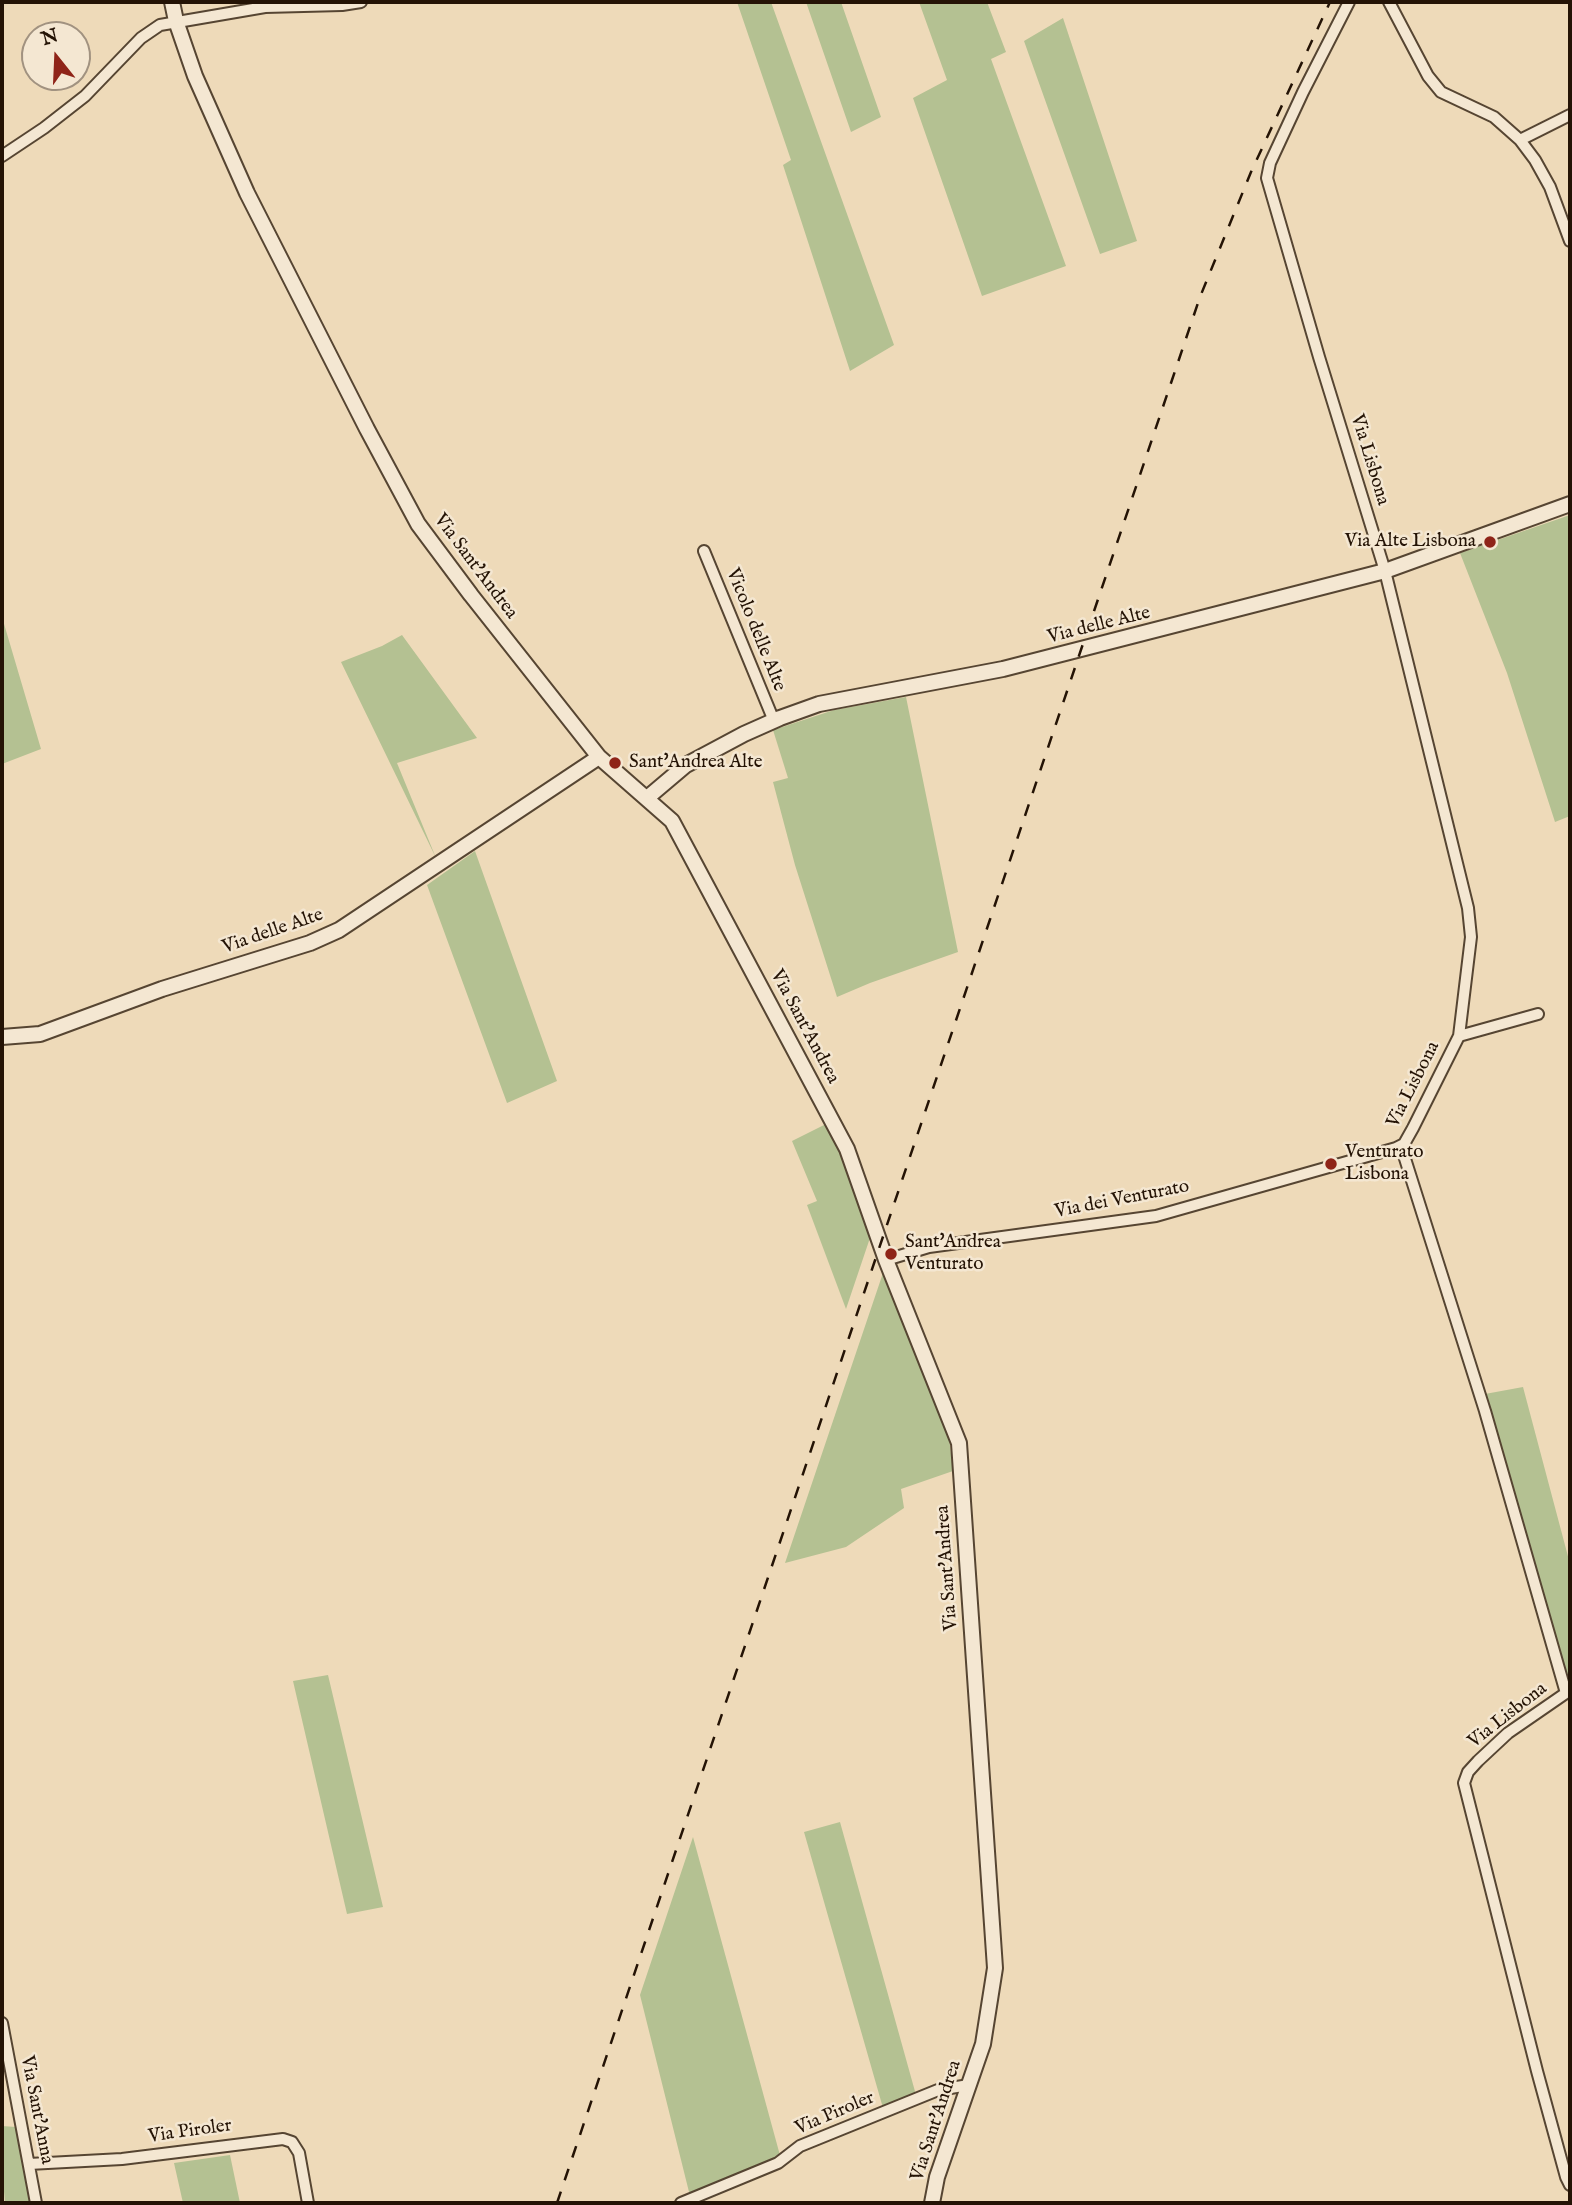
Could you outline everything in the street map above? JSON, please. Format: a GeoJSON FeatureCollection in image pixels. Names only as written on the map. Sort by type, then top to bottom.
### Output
{"type":"FeatureCollection","features":[{"type":"Feature","properties":{"kind":"street","name":"Via Sant'Andrea"},"geometry":{"type":"LineString","coordinates":[[172,2],[195,76],[247,193],[418,524],[599,757],[672,821],[847,1149],[886,1260],[959,1444],[995,1968],[983,2044],[937,2177],[932,2203]]}},
{"type":"Feature","properties":{"kind":"street"},"geometry":{"type":"LineString","coordinates":[[2,156],[85,96],[141,38],[160,25],[265,7],[360,2]]}},
{"type":"Feature","properties":{"kind":"street","name":"Via Lisbona"},"geometry":{"type":"LineString","coordinates":[[1349,2],[1303,92],[1270,163],[1267,178],[1385,571],[1468,908],[1471,937],[1459,1036],[1413,1128],[1401,1146],[1485,1411],[1566,1693],[1508,1733],[1468,1772],[1464,1783],[1541,2084],[1570,2185]]}},
{"type":"Feature","properties":{"kind":"street"},"geometry":{"type":"LineString","coordinates":[[1389,2],[1428,76],[1441,92],[1494,117],[1520,140],[1535,160],[1549,187],[1570,241]]}},
{"type":"Feature","properties":{"kind":"street"},"geometry":{"type":"LineString","coordinates":[[1520,140],[1570,115]]}},
{"type":"Feature","properties":{"kind":"street","name":"Via delle Alte"},"geometry":{"type":"LineString","coordinates":[[647,798],[686,765],[774,721],[819,704],[1029,663],[1385,571],[1570,503]]}},
{"type":"Feature","properties":{"kind":"street","name":"Vicolo delle Alte"},"geometry":{"type":"LineString","coordinates":[[705,551],[774,721]]}},
{"type":"Feature","properties":{"kind":"street","name":"Via delle Alte"},"geometry":{"type":"LineString","coordinates":[[2,1038],[40,1034],[162,989],[310,943],[339,930],[599,757]]}},
{"type":"Feature","properties":{"kind":"street"},"geometry":{"type":"LineString","coordinates":[[1459,1036],[1538,1014]]}},
{"type":"Feature","properties":{"kind":"street","name":"Via dei Venturato"},"geometry":{"type":"LineString","coordinates":[[886,1260],[929,1247],[1156,1216],[1401,1146]]}},
{"type":"Feature","properties":{"kind":"street","name":"Via Sant'Anna"},"geometry":{"type":"LineString","coordinates":[[2,2023],[36,2203]]}},
{"type":"Feature","properties":{"kind":"street","name":"Via Piroler"},"geometry":{"type":"LineString","coordinates":[[681,2203],[778,2164],[800,2146],[938,2090],[969,2085]]}},
{"type":"Feature","properties":{"kind":"street","name":"Via Piroler"},"geometry":{"type":"LineString","coordinates":[[29,2164],[122,2159],[283,2139],[292,2142],[299,2153],[308,2203]]}},
{"type":"Feature","properties":{"kind":"green space"},"geometry":{"type":"Polygon","coordinates":[[[737,2],[771,2],[894,345],[850,371],[783,165],[791,160],[737,2]]]}},
{"type":"Feature","properties":{"kind":"green space"},"geometry":{"type":"Polygon","coordinates":[[[806,2],[841,2],[881,117],[851,132],[806,2]]]}},
{"type":"Feature","properties":{"kind":"green space"},"geometry":{"type":"Polygon","coordinates":[[[919,2],[987,2],[1006,52],[991,59],[1066,266],[982,296],[913,98],[947,80],[919,2]]]}},
{"type":"Feature","properties":{"kind":"green space"},"geometry":{"type":"Polygon","coordinates":[[[1063,18],[1137,241],[1100,254],[1024,41],[1063,18]]]}},
{"type":"Feature","properties":{"kind":"green space"},"geometry":{"type":"Polygon","coordinates":[[[1570,515],[1570,816],[1555,822],[1507,673],[1460,553],[1570,515]]]}},
{"type":"Feature","properties":{"kind":"green space"},"geometry":{"type":"Polygon","coordinates":[[[2,617],[41,749],[2,764],[2,617]]]}},
{"type":"Feature","properties":{"kind":"green space"},"geometry":{"type":"Polygon","coordinates":[[[402,635],[477,738],[397,763],[436,858],[341,662],[402,635]]]}},
{"type":"Feature","properties":{"kind":"green space"},"geometry":{"type":"Polygon","coordinates":[[[906,697],[958,952],[837,997],[795,865],[773,782],[788,778],[773,730],[834,710],[906,697]]]}},
{"type":"Feature","properties":{"kind":"green space"},"geometry":{"type":"Polygon","coordinates":[[[475,851],[557,1081],[507,1103],[427,885],[475,851]]]}},
{"type":"Feature","properties":{"kind":"green space"},"geometry":{"type":"Polygon","coordinates":[[[826,1124],[872,1232],[846,1309],[807,1205],[817,1201],[792,1141],[826,1124]]]}},
{"type":"Feature","properties":{"kind":"green space"},"geometry":{"type":"Polygon","coordinates":[[[885,1267],[947,1419],[953,1471],[901,1489],[904,1508],[846,1547],[785,1563],[885,1267]]]}},
{"type":"Feature","properties":{"kind":"green space"},"geometry":{"type":"Polygon","coordinates":[[[1523,1387],[1570,1564],[1570,1694],[1564,1681],[1529,1544],[1485,1394],[1523,1387]]]}},
{"type":"Feature","properties":{"kind":"green space"},"geometry":{"type":"Polygon","coordinates":[[[328,1675],[383,1907],[347,1914],[293,1681],[328,1675]]]}},
{"type":"Feature","properties":{"kind":"green space"},"geometry":{"type":"Polygon","coordinates":[[[840,1822],[916,2095],[883,2108],[804,1832],[840,1822]]]}},
{"type":"Feature","properties":{"kind":"green space"},"geometry":{"type":"Polygon","coordinates":[[[693,1837],[781,2159],[690,2196],[640,1995],[693,1837]]]}},
{"type":"Feature","properties":{"kind":"green space"},"geometry":{"type":"Polygon","coordinates":[[[2,2126],[16,2127],[30,2203],[5,2203],[2,2126]]]}},
{"type":"Feature","properties":{"kind":"green space"},"geometry":{"type":"Polygon","coordinates":[[[230,2155],[240,2203],[183,2203],[174,2163],[230,2155]]]}},
{"type":"Feature","properties":{"kind":"railway"},"geometry":{"type":"LineString","coordinates":[[557,2203],[1200,297],[1251,172],[1330,2]]}},
{"type":"Feature","properties":{"kind":"place","name":"Via Alte Lisbona"},"geometry":{"type":"Point","coordinates":[1490,542]}},
{"type":"Feature","properties":{"kind":"place","name":"Sant'Andrea Alte"},"geometry":{"type":"Point","coordinates":[615,763]}},
{"type":"Feature","properties":{"kind":"place","name":"Venturato Lisbona"},"geometry":{"type":"Point","coordinates":[1331,1164]}},
{"type":"Feature","properties":{"kind":"place","name":"Sant'Andrea Venturato"},"geometry":{"type":"Point","coordinates":[891,1254]}}]}
